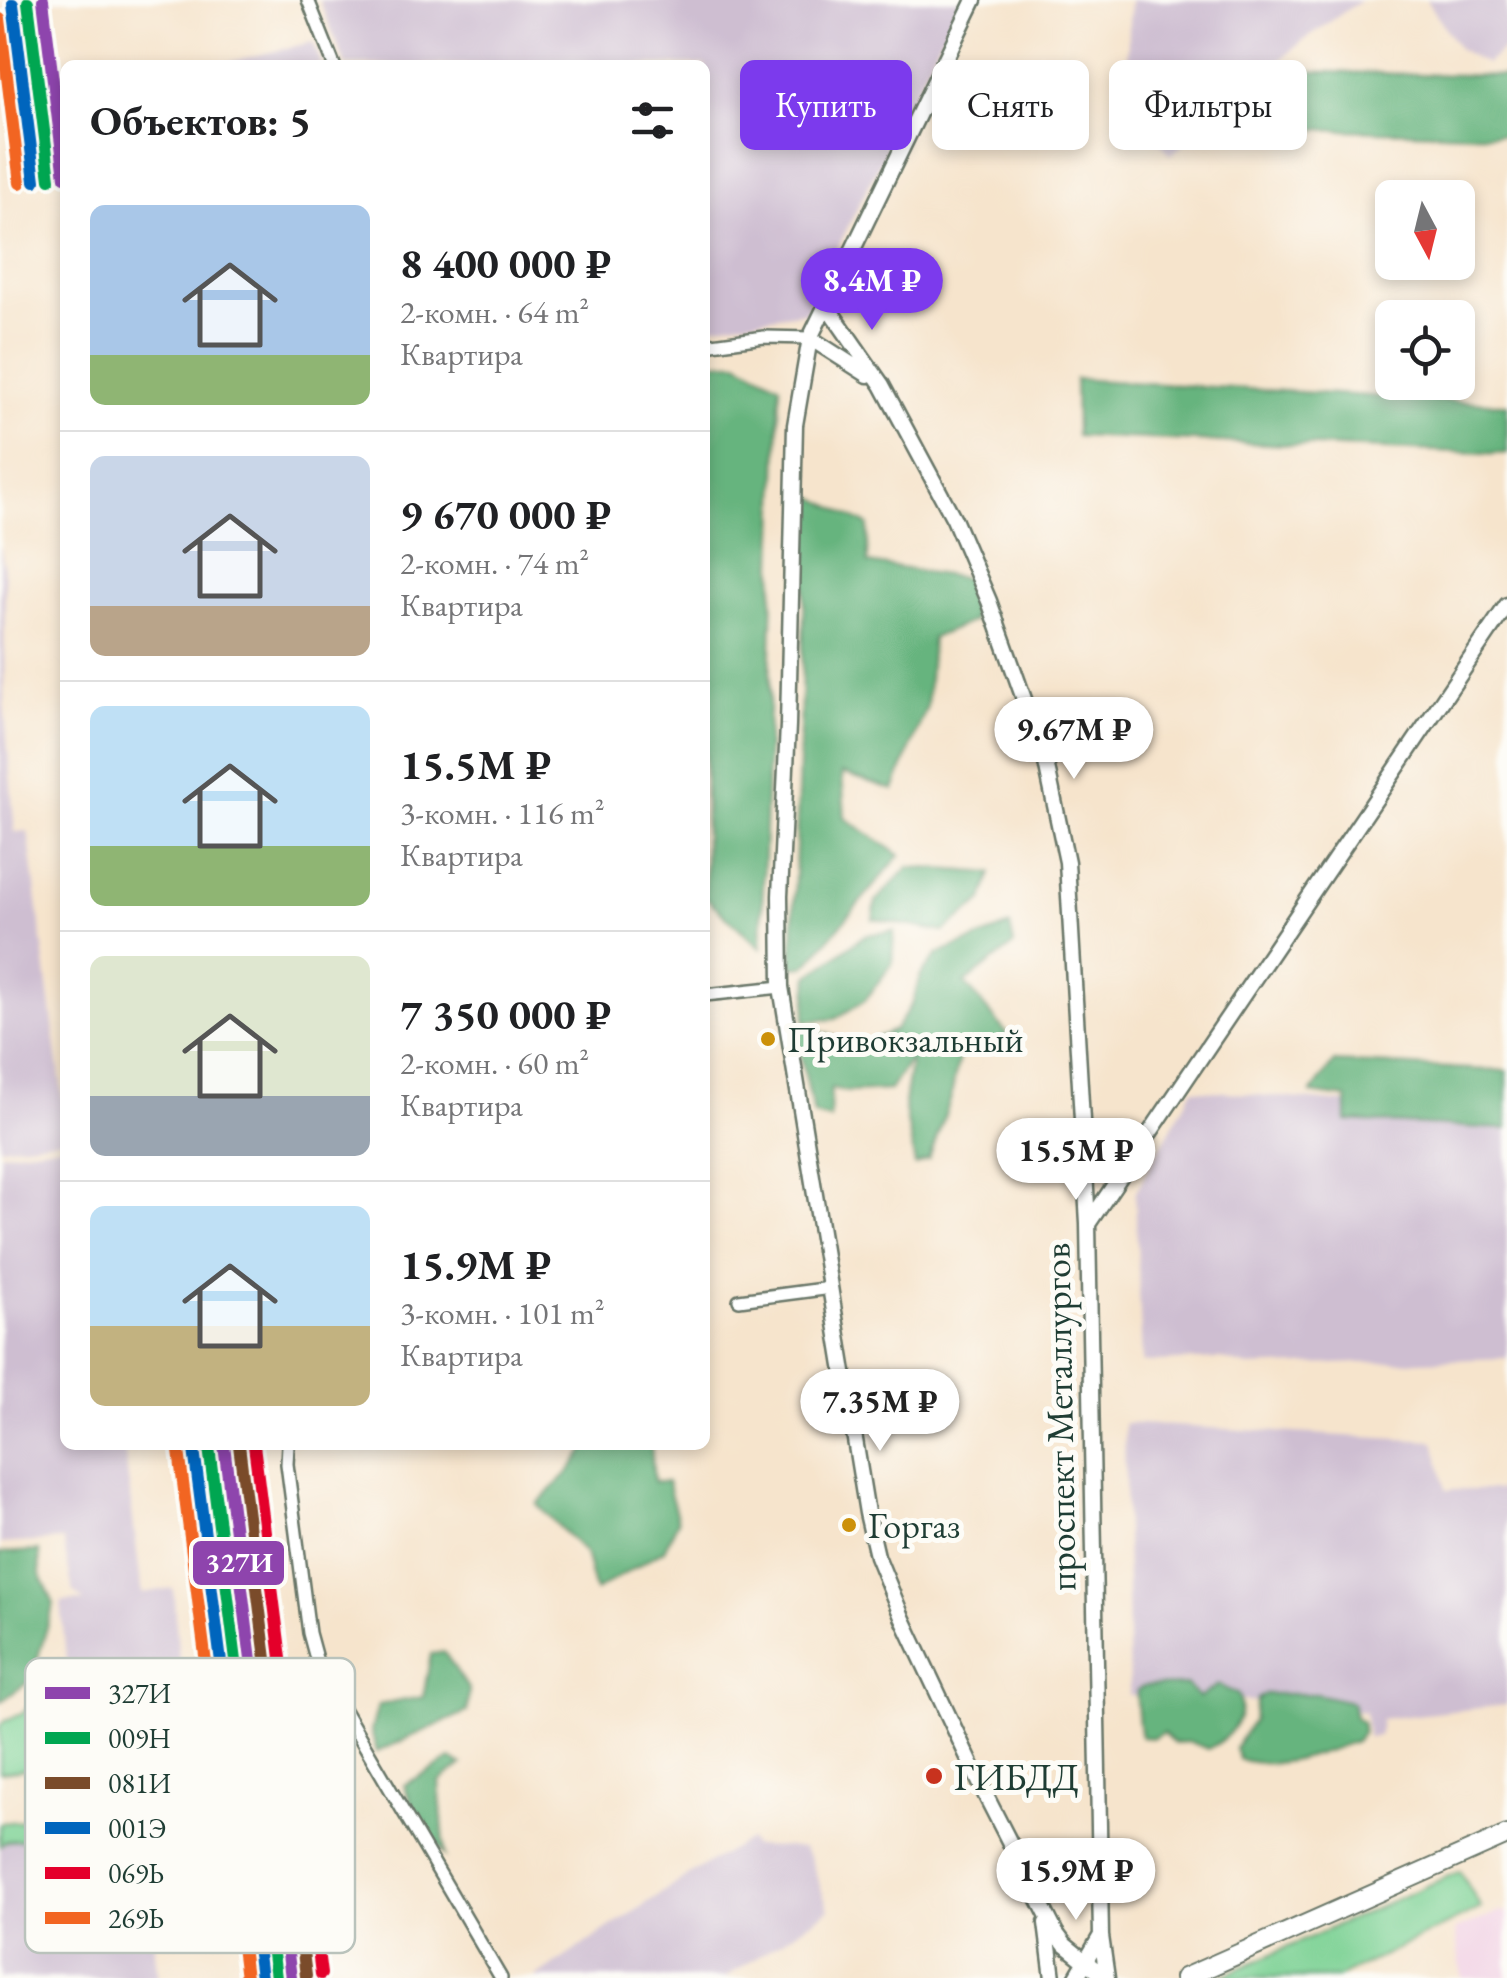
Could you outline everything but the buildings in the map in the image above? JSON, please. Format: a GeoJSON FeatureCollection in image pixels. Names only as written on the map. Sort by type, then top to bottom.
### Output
{"type":"FeatureCollection","features":[{"type":"Feature","properties":{"kind":"main road"},"geometry":{"type":"LineString","coordinates":[[1184,1978],[1507,1835]]}},
{"type":"Feature","properties":{"kind":"main road"},"geometry":{"type":"LineString","coordinates":[[1198,1978],[1274,1940]]}},
{"type":"Feature","properties":{"kind":"street"},"geometry":{"type":"LineString","coordinates":[[308,0],[332,60]]}},
{"type":"Feature","properties":{"kind":"street"},"geometry":{"type":"LineString","coordinates":[[974,0],[810,338],[795,425],[780,896],[781,987],[878,1556],[940,1700],[1040,1903],[1061,1940],[1107,1978]]}},
{"type":"Feature","properties":{"kind":"street"},"geometry":{"type":"LineString","coordinates":[[827,306],[882,385],[954,518],[1046,758],[1067,862],[1088,1224]]}},
{"type":"Feature","properties":{"kind":"street"},"geometry":{"type":"LineString","coordinates":[[710,344],[764,337],[810,338],[854,363],[882,385]]}},
{"type":"Feature","properties":{"kind":"street","name":"проспект Металлургов"},"geometry":{"type":"LineString","coordinates":[[1107,1978],[1100,1936],[1088,1224],[1507,605]]}},
{"type":"Feature","properties":{"kind":"street"},"geometry":{"type":"LineString","coordinates":[[710,994],[781,987]]}},
{"type":"Feature","properties":{"kind":"street"},"geometry":{"type":"LineString","coordinates":[[738,1300],[830,1288]]}},
{"type":"Feature","properties":{"kind":"street"},"geometry":{"type":"LineString","coordinates":[[288,1450],[309,1633],[316,1658]]}},
{"type":"Feature","properties":{"kind":"street"},"geometry":{"type":"LineString","coordinates":[[355,1729],[500,1978]]}},
{"type":"Feature","properties":{"kind":"street"},"geometry":{"type":"LineString","coordinates":[[1040,1903],[1054,1978]]}},
{"type":"Feature","properties":{"kind":"street","name":"проспект Металлургов"},"geometry":{"type":"LineString","coordinates":[[1076,1978],[1100,1936]]}},
{"type":"Feature","properties":{"kind":"shaded area"},"geometry":{"type":"Polygon","coordinates":[[[319,0],[960,0],[912,97],[912,60],[740,60],[740,150],[886,150],[806,312],[710,326],[710,60],[344,60],[319,0]]]}},
{"type":"Feature","properties":{"kind":"shaded area"},"geometry":{"type":"Polygon","coordinates":[[[1130,0],[1361,0],[1281,60],[1127,60],[1130,0]]]}},
{"type":"Feature","properties":{"kind":"shaded area"},"geometry":{"type":"Polygon","coordinates":[[[1427,0],[1507,0],[1507,46],[1486,64],[1459,49],[1427,0]]]}},
{"type":"Feature","properties":{"kind":"shaded area"},"geometry":{"type":"Polygon","coordinates":[[[313,42],[320,60],[238,60],[313,42]]]}},
{"type":"Feature","properties":{"kind":"shaded area"},"geometry":{"type":"Polygon","coordinates":[[[0,541],[5,579],[4,702],[15,832],[28,831],[60,1078],[60,1140],[0,1147],[0,541]]]}},
{"type":"Feature","properties":{"kind":"shaded area"},"geometry":{"type":"Polygon","coordinates":[[[1193,1089],[1507,1118],[1507,1358],[1249,1367],[1219,1359],[1142,1363],[1135,1193],[1193,1089]]]}},
{"type":"Feature","properties":{"kind":"shaded area"},"geometry":{"type":"Polygon","coordinates":[[[60,1146],[60,1450],[125,1450],[142,1593],[173,1588],[179,1658],[66,1658],[61,1602],[84,1601],[73,1592],[63,1540],[0,1544],[0,1153],[60,1146]]]}},
{"type":"Feature","properties":{"kind":"shaded area"},"geometry":{"type":"Polygon","coordinates":[[[1124,1423],[1434,1441],[1446,1490],[1507,1490],[1507,1705],[1381,1719],[1379,1736],[1367,1737],[1365,1712],[1284,1703],[1129,1695],[1124,1423]]]}},
{"type":"Feature","properties":{"kind":"shaded area"},"geometry":{"type":"Polygon","coordinates":[[[25,1839],[25,1953],[155,1953],[158,1978],[0,1978],[0,1846],[6,1841],[25,1839]]]}},
{"type":"Feature","properties":{"kind":"shaded area"},"geometry":{"type":"Polygon","coordinates":[[[749,1840],[753,1846],[803,1848],[829,1910],[725,1978],[534,1978],[698,1869],[749,1840]]]}},
{"type":"Feature","properties":{"kind":"shaded area"},"geometry":{"type":"Polygon","coordinates":[[[1500,1912],[1507,1913],[1507,1978],[1462,1978],[1455,1930],[1500,1912]]]}},
{"type":"Feature","properties":{"kind":"green space"},"geometry":{"type":"Polygon","coordinates":[[[1307,72],[1507,76],[1507,135],[1307,129],[1307,72]]]}},
{"type":"Feature","properties":{"kind":"green space"},"geometry":{"type":"Polygon","coordinates":[[[710,362],[738,362],[780,385],[761,948],[710,902],[710,362]]]}},
{"type":"Feature","properties":{"kind":"green space"},"geometry":{"type":"Polygon","coordinates":[[[1075,379],[1375,396],[1375,400],[1507,404],[1507,454],[1076,436],[1075,379]]]}},
{"type":"Feature","properties":{"kind":"green space"},"geometry":{"type":"Polygon","coordinates":[[[808,494],[868,525],[868,563],[970,579],[973,621],[932,638],[927,706],[894,790],[842,773],[845,818],[900,855],[806,966],[792,967],[808,494]]]}},
{"type":"Feature","properties":{"kind":"green space"},"geometry":{"type":"Polygon","coordinates":[[[909,867],[992,873],[983,900],[944,932],[873,919],[876,901],[909,867]]]}},
{"type":"Feature","properties":{"kind":"green space"},"geometry":{"type":"Polygon","coordinates":[[[1010,926],[1014,945],[965,983],[1008,1035],[959,1057],[950,1101],[929,1159],[915,1165],[904,1104],[911,1057],[890,1090],[848,1092],[831,1088],[830,1119],[814,1115],[795,1031],[811,1028],[858,1045],[895,1030],[912,1004],[921,975],[938,954],[1010,926]]]}},
{"type":"Feature","properties":{"kind":"green space"},"geometry":{"type":"Polygon","coordinates":[[[894,931],[892,964],[865,1000],[835,1019],[805,1021],[809,976],[865,935],[894,931]]]}},
{"type":"Feature","properties":{"kind":"green space"},"geometry":{"type":"Polygon","coordinates":[[[1334,1062],[1507,1071],[1507,1129],[1347,1121],[1347,1098],[1311,1093],[1334,1062]]]}},
{"type":"Feature","properties":{"kind":"green space"},"geometry":{"type":"Polygon","coordinates":[[[585,1450],[651,1450],[654,1482],[667,1482],[678,1521],[664,1550],[595,1591],[585,1553],[537,1504],[585,1450]]]}},
{"type":"Feature","properties":{"kind":"green space"},"geometry":{"type":"Polygon","coordinates":[[[39,1551],[40,1574],[54,1604],[38,1658],[25,1658],[25,1684],[0,1702],[0,1553],[39,1551]]]}},
{"type":"Feature","properties":{"kind":"green space"},"geometry":{"type":"Polygon","coordinates":[[[444,1652],[469,1690],[467,1712],[377,1752],[371,1731],[378,1705],[423,1697],[431,1654],[444,1652]]]}},
{"type":"Feature","properties":{"kind":"green space"},"geometry":{"type":"Polygon","coordinates":[[[1187,1685],[1199,1698],[1218,1685],[1238,1695],[1240,1711],[1229,1733],[1208,1749],[1190,1742],[1174,1743],[1163,1733],[1153,1738],[1141,1737],[1137,1690],[1145,1686],[1187,1685]]]}},
{"type":"Feature","properties":{"kind":"green space"},"geometry":{"type":"Polygon","coordinates":[[[1265,1694],[1316,1694],[1352,1702],[1355,1717],[1363,1723],[1362,1733],[1355,1741],[1298,1759],[1268,1763],[1239,1759],[1235,1748],[1253,1720],[1257,1699],[1265,1694]]]}},
{"type":"Feature","properties":{"kind":"green space"},"geometry":{"type":"Polygon","coordinates":[[[25,1711],[25,1769],[0,1772],[0,1727],[5,1720],[25,1711]]]}},
{"type":"Feature","properties":{"kind":"green space"},"geometry":{"type":"Polygon","coordinates":[[[451,1759],[462,1765],[439,1782],[445,1855],[416,1815],[404,1785],[451,1759]]]}},
{"type":"Feature","properties":{"kind":"green space"},"geometry":{"type":"Polygon","coordinates":[[[25,1816],[25,1840],[6,1841],[0,1846],[0,1823],[22,1821],[25,1816]]]}},
{"type":"Feature","properties":{"kind":"green space"},"geometry":{"type":"Polygon","coordinates":[[[1460,1871],[1481,1908],[1337,1978],[1218,1978],[1460,1871]]]}},
{"type":"Feature","properties":{"kind":"railway"},"geometry":{"type":"LineString","coordinates":[[49,0],[60,88]]}},
{"type":"Feature","properties":{"kind":"railway"},"geometry":{"type":"LineString","coordinates":[[232,1450],[258,1658]]}},
{"type":"Feature","properties":{"kind":"railway"},"geometry":{"type":"LineString","coordinates":[[252,1450],[276,1658]]}},
{"type":"Feature","properties":{"kind":"railway"},"geometry":{"type":"LineString","coordinates":[[295,1953],[298,1978]]}},
{"type":"Feature","properties":{"kind":"railway"},"geometry":{"type":"LineString","coordinates":[[311,1953],[314,1978]]}},
{"type":"Feature","properties":{"kind":"transit line","name":"327И"},"geometry":{"type":"LineString","coordinates":[[43,0],[60,137]]}},
{"type":"Feature","properties":{"kind":"transit line","name":"009Н"},"geometry":{"type":"LineString","coordinates":[[28,2],[50,179]]}},
{"type":"Feature","properties":{"kind":"transit line","name":"001Э"},"geometry":{"type":"LineString","coordinates":[[13,4],[35,181]]}},
{"type":"Feature","properties":{"kind":"transit line","name":"269Ь"},"geometry":{"type":"LineString","coordinates":[[0,19],[20,183]]}},
{"type":"Feature","properties":{"kind":"transit line","name":"001Э"},"geometry":{"type":"LineString","coordinates":[[194,1450],[220,1658]]}},
{"type":"Feature","properties":{"kind":"transit line","name":"009Н"},"geometry":{"type":"LineString","coordinates":[[209,1450],[236,1658]]}},
{"type":"Feature","properties":{"kind":"transit line","name":"327И"},"geometry":{"type":"LineString","coordinates":[[225,1450],[251,1658]]}},
{"type":"Feature","properties":{"kind":"transit line","name":"081И"},"geometry":{"type":"LineString","coordinates":[[240,1450],[266,1658]]}},
{"type":"Feature","properties":{"kind":"transit line","name":"069Ь"},"geometry":{"type":"LineString","coordinates":[[255,1450],[281,1658]]}},
{"type":"Feature","properties":{"kind":"transit line","name":"269Ь"},"geometry":{"type":"LineString","coordinates":[[179,1451],[205,1658]]}},
{"type":"Feature","properties":{"kind":"transit line","name":"269Ь"},"geometry":{"type":"LineString","coordinates":[[243,1953],[246,1978]]}},
{"type":"Feature","properties":{"kind":"transit line","name":"001Э"},"geometry":{"type":"LineString","coordinates":[[258,1953],[261,1978]]}},
{"type":"Feature","properties":{"kind":"transit line","name":"009Н"},"geometry":{"type":"LineString","coordinates":[[273,1953],[276,1978]]}},
{"type":"Feature","properties":{"kind":"transit line","name":"327И"},"geometry":{"type":"LineString","coordinates":[[288,1953],[291,1978]]}},
{"type":"Feature","properties":{"kind":"transit line","name":"081И"},"geometry":{"type":"LineString","coordinates":[[303,1953],[306,1976]]}},
{"type":"Feature","properties":{"kind":"transit line","name":"069Ь"},"geometry":{"type":"LineString","coordinates":[[318,1953],[321,1974]]}},
{"type":"Feature","properties":{"kind":"place","name":"Привокзальный"},"geometry":{"type":"Point","coordinates":[768,1039]}},
{"type":"Feature","properties":{"kind":"place","name":"Горгаз"},"geometry":{"type":"Point","coordinates":[849,1525]}},
{"type":"Feature","properties":{"kind":"place","name":"ГИБДД"},"geometry":{"type":"Point","coordinates":[934,1776]}}]}
